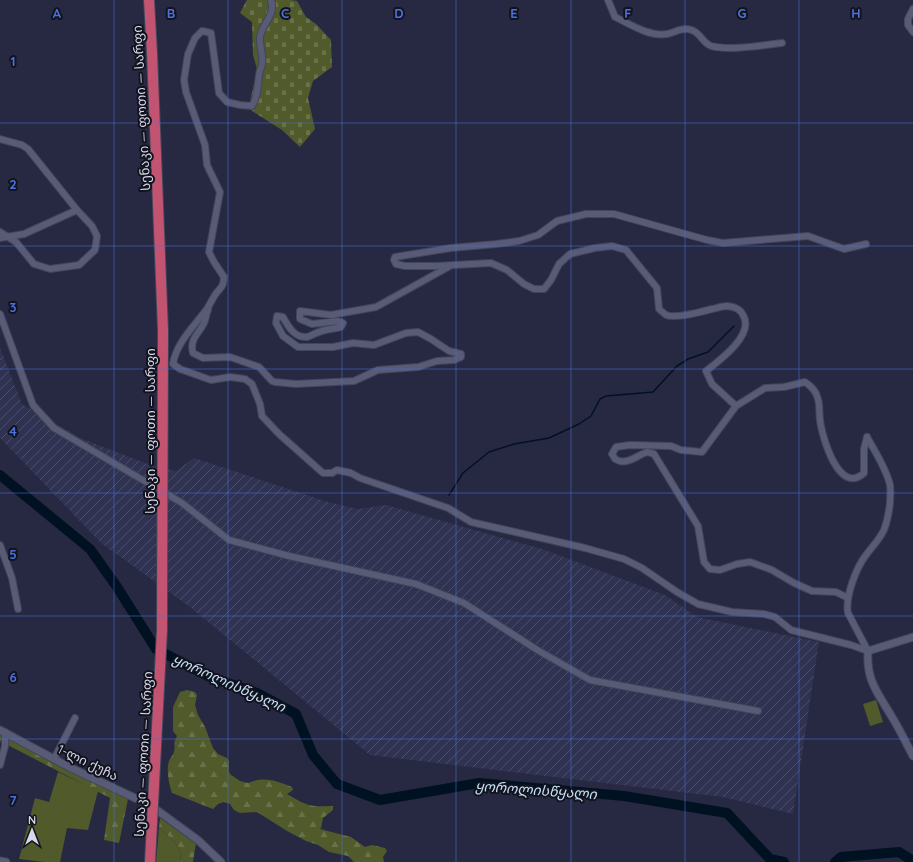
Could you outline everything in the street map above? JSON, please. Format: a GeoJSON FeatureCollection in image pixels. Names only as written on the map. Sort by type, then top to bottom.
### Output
{"type":"FeatureCollection","features":[{"type":"Feature","properties":{"kind":"highway","name":"სენაკი — ფოთი — სარფი"},"geometry":{"type":"LineString","coordinates":[[149,0],[163,331],[162,630],[150,862]]}},
{"type":"Feature","properties":{"kind":"street"},"geometry":{"type":"LineString","coordinates":[[271,0],[273,7],[270,18],[261,35],[260,46],[262,64],[256,99],[252,106],[227,102],[219,93],[211,33],[202,31],[195,38],[188,54],[184,80],[186,92],[205,145],[207,166],[220,192],[209,252],[224,277],[224,286],[215,295],[208,307],[183,340],[174,356],[173,364],[180,369],[211,380],[230,377],[246,379],[252,384],[260,404],[262,416],[279,434],[323,473],[332,473],[337,470],[351,473],[360,478],[448,508],[471,522],[584,548],[624,559],[642,568],[677,592],[698,604],[732,612],[764,614],[775,618],[791,630],[851,644],[868,651],[913,637]]}},
{"type":"Feature","properties":{"kind":"street"},"geometry":{"type":"LineString","coordinates":[[608,0],[615,17],[640,29],[655,34],[666,34],[683,28],[689,29],[696,32],[709,45],[721,48],[782,43]]}},
{"type":"Feature","properties":{"kind":"street"},"geometry":{"type":"LineString","coordinates":[[913,9],[908,19],[908,25],[913,32]]}},
{"type":"Feature","properties":{"kind":"street"},"geometry":{"type":"LineString","coordinates":[[0,139],[22,145],[28,149],[77,210],[92,226],[97,236],[94,250],[78,265],[50,269],[34,264],[16,242],[0,232]]}},
{"type":"Feature","properties":{"kind":"street"},"geometry":{"type":"LineString","coordinates":[[0,238],[24,234],[77,210]]}},
{"type":"Feature","properties":{"kind":"street"},"geometry":{"type":"LineString","coordinates":[[736,406],[712,384],[706,371],[728,353],[746,331],[746,321],[742,312],[737,308],[726,306],[696,313],[667,315],[659,309],[657,288],[626,250],[612,246],[595,248],[570,254],[559,264],[551,280],[544,289],[534,289],[524,284],[507,270],[491,263],[405,266],[396,264],[394,260],[395,257],[444,249],[519,241],[538,235],[557,221],[586,214],[614,214],[707,240],[723,243],[808,236],[844,249],[866,244]]}},
{"type":"Feature","properties":{"kind":"street"},"geometry":{"type":"LineString","coordinates":[[208,307],[204,323],[193,340],[191,348],[193,353],[198,356],[203,358],[225,356],[249,363],[261,368],[272,381],[281,384],[354,381],[378,370],[418,367],[437,361],[456,359],[461,357],[461,354],[449,351],[418,332],[406,333],[374,345],[353,343],[333,347],[298,347],[283,336],[276,323],[277,316],[283,317],[291,330],[304,337],[308,337],[320,331],[341,327],[343,322],[339,321],[312,324],[300,319],[300,311],[330,315],[376,307],[451,265]]}},
{"type":"Feature","properties":{"kind":"street"},"geometry":{"type":"LineString","coordinates":[[0,314],[32,405],[54,428],[182,503],[230,540],[289,556],[416,584],[464,603],[539,651],[590,680],[758,711]]}},
{"type":"Feature","properties":{"kind":"street"},"geometry":{"type":"LineString","coordinates":[[848,598],[836,592],[812,591],[794,583],[772,570],[750,562],[737,564],[720,570],[710,569],[704,562],[698,526],[654,454],[647,452],[623,462],[614,459],[612,454],[616,447],[630,445],[671,446],[681,450],[702,452],[736,406],[765,388],[784,387],[805,382],[814,388],[818,400],[825,444],[838,470],[845,477],[854,479],[860,477],[864,473],[864,449],[868,437],[890,485],[891,495],[884,529],[878,541],[865,556],[850,587],[848,613],[868,651],[867,663],[875,689],[901,732],[913,756]]}},
{"type":"Feature","properties":{"kind":"street"},"geometry":{"type":"LineString","coordinates":[[0,545],[12,578],[18,609]]}},
{"type":"Feature","properties":{"kind":"street"},"geometry":{"type":"LineString","coordinates":[[54,758],[75,718]]}},
{"type":"Feature","properties":{"kind":"street"},"geometry":{"type":"LineString","coordinates":[[0,765],[5,746],[3,731]]}},
{"type":"Feature","properties":{"kind":"street","name":"1-ლი ქუჩა"},"geometry":{"type":"LineString","coordinates":[[3,731],[150,806],[199,841],[221,862]]}},
{"type":"Feature","properties":{"kind":"street"},"geometry":{"type":"LineString","coordinates":[[0,861],[6,862]]}},
{"type":"Feature","properties":{"kind":"shaded area"},"geometry":{"type":"Polygon","coordinates":[[[0,348],[22,404],[80,438],[153,466],[176,471],[194,458],[328,502],[358,509],[386,505],[542,549],[665,595],[697,617],[819,642],[793,814],[723,797],[370,755],[190,607],[101,543],[0,438],[0,348]]]}},
{"type":"Feature","properties":{"kind":"green space"},"geometry":{"type":"Polygon","coordinates":[[[247,0],[297,1],[306,17],[316,24],[331,40],[332,67],[313,81],[308,98],[315,129],[300,147],[282,130],[252,111],[250,102],[257,69],[253,55],[252,22],[240,13],[247,0]]]}},
{"type":"Feature","properties":{"kind":"green space"},"geometry":{"type":"Polygon","coordinates":[[[187,690],[195,692],[197,695],[195,705],[198,715],[205,727],[213,748],[218,754],[227,758],[229,761],[229,772],[231,775],[240,781],[248,783],[260,780],[275,781],[292,787],[293,790],[287,794],[299,801],[314,806],[333,806],[333,810],[323,818],[320,829],[351,837],[365,847],[372,845],[385,848],[387,851],[383,857],[384,862],[354,862],[348,856],[329,852],[318,845],[306,841],[257,812],[240,813],[234,810],[230,804],[224,802],[218,804],[213,809],[172,793],[168,769],[169,761],[174,752],[177,736],[173,731],[173,707],[180,692],[187,690]]]}},
{"type":"Feature","properties":{"kind":"green space"},"geometry":{"type":"Polygon","coordinates":[[[876,700],[883,722],[870,726],[863,704],[876,700]]]}},
{"type":"Feature","properties":{"kind":"green space"},"geometry":{"type":"Polygon","coordinates":[[[0,733],[70,771],[128,799],[119,843],[104,840],[110,798],[0,741],[0,733]]]}},
{"type":"Feature","properties":{"kind":"green space"},"geometry":{"type":"Polygon","coordinates":[[[58,772],[98,791],[88,830],[67,828],[60,862],[19,859],[35,798],[49,802],[58,772]]]}},
{"type":"Feature","properties":{"kind":"green space"},"geometry":{"type":"Polygon","coordinates":[[[160,818],[196,843],[193,862],[180,862],[181,857],[178,847],[159,828],[160,818]]]}},
{"type":"Feature","properties":{"kind":"green space"},"geometry":{"type":"Polygon","coordinates":[[[159,828],[178,847],[181,857],[180,862],[156,862],[159,828]]]}},
{"type":"Feature","properties":{"kind":"waterway"},"geometry":{"type":"LineString","coordinates":[[449,495],[463,473],[489,452],[514,444],[549,438],[579,424],[591,416],[600,399],[606,396],[653,392],[677,366],[688,359],[708,352],[734,326]]}},
{"type":"Feature","properties":{"kind":"waterway","name":"ყოროლისწყალი"},"geometry":{"type":"LineString","coordinates":[[0,475],[90,549],[117,587],[156,649],[210,677],[257,693],[296,714],[313,755],[337,784],[380,800],[479,783],[624,796],[727,813],[770,859],[784,862]]}},
{"type":"Feature","properties":{"kind":"waterway","name":"ყოროლისწყალი"},"geometry":{"type":"LineString","coordinates":[[835,862],[841,857],[899,852],[913,861]]}}]}
